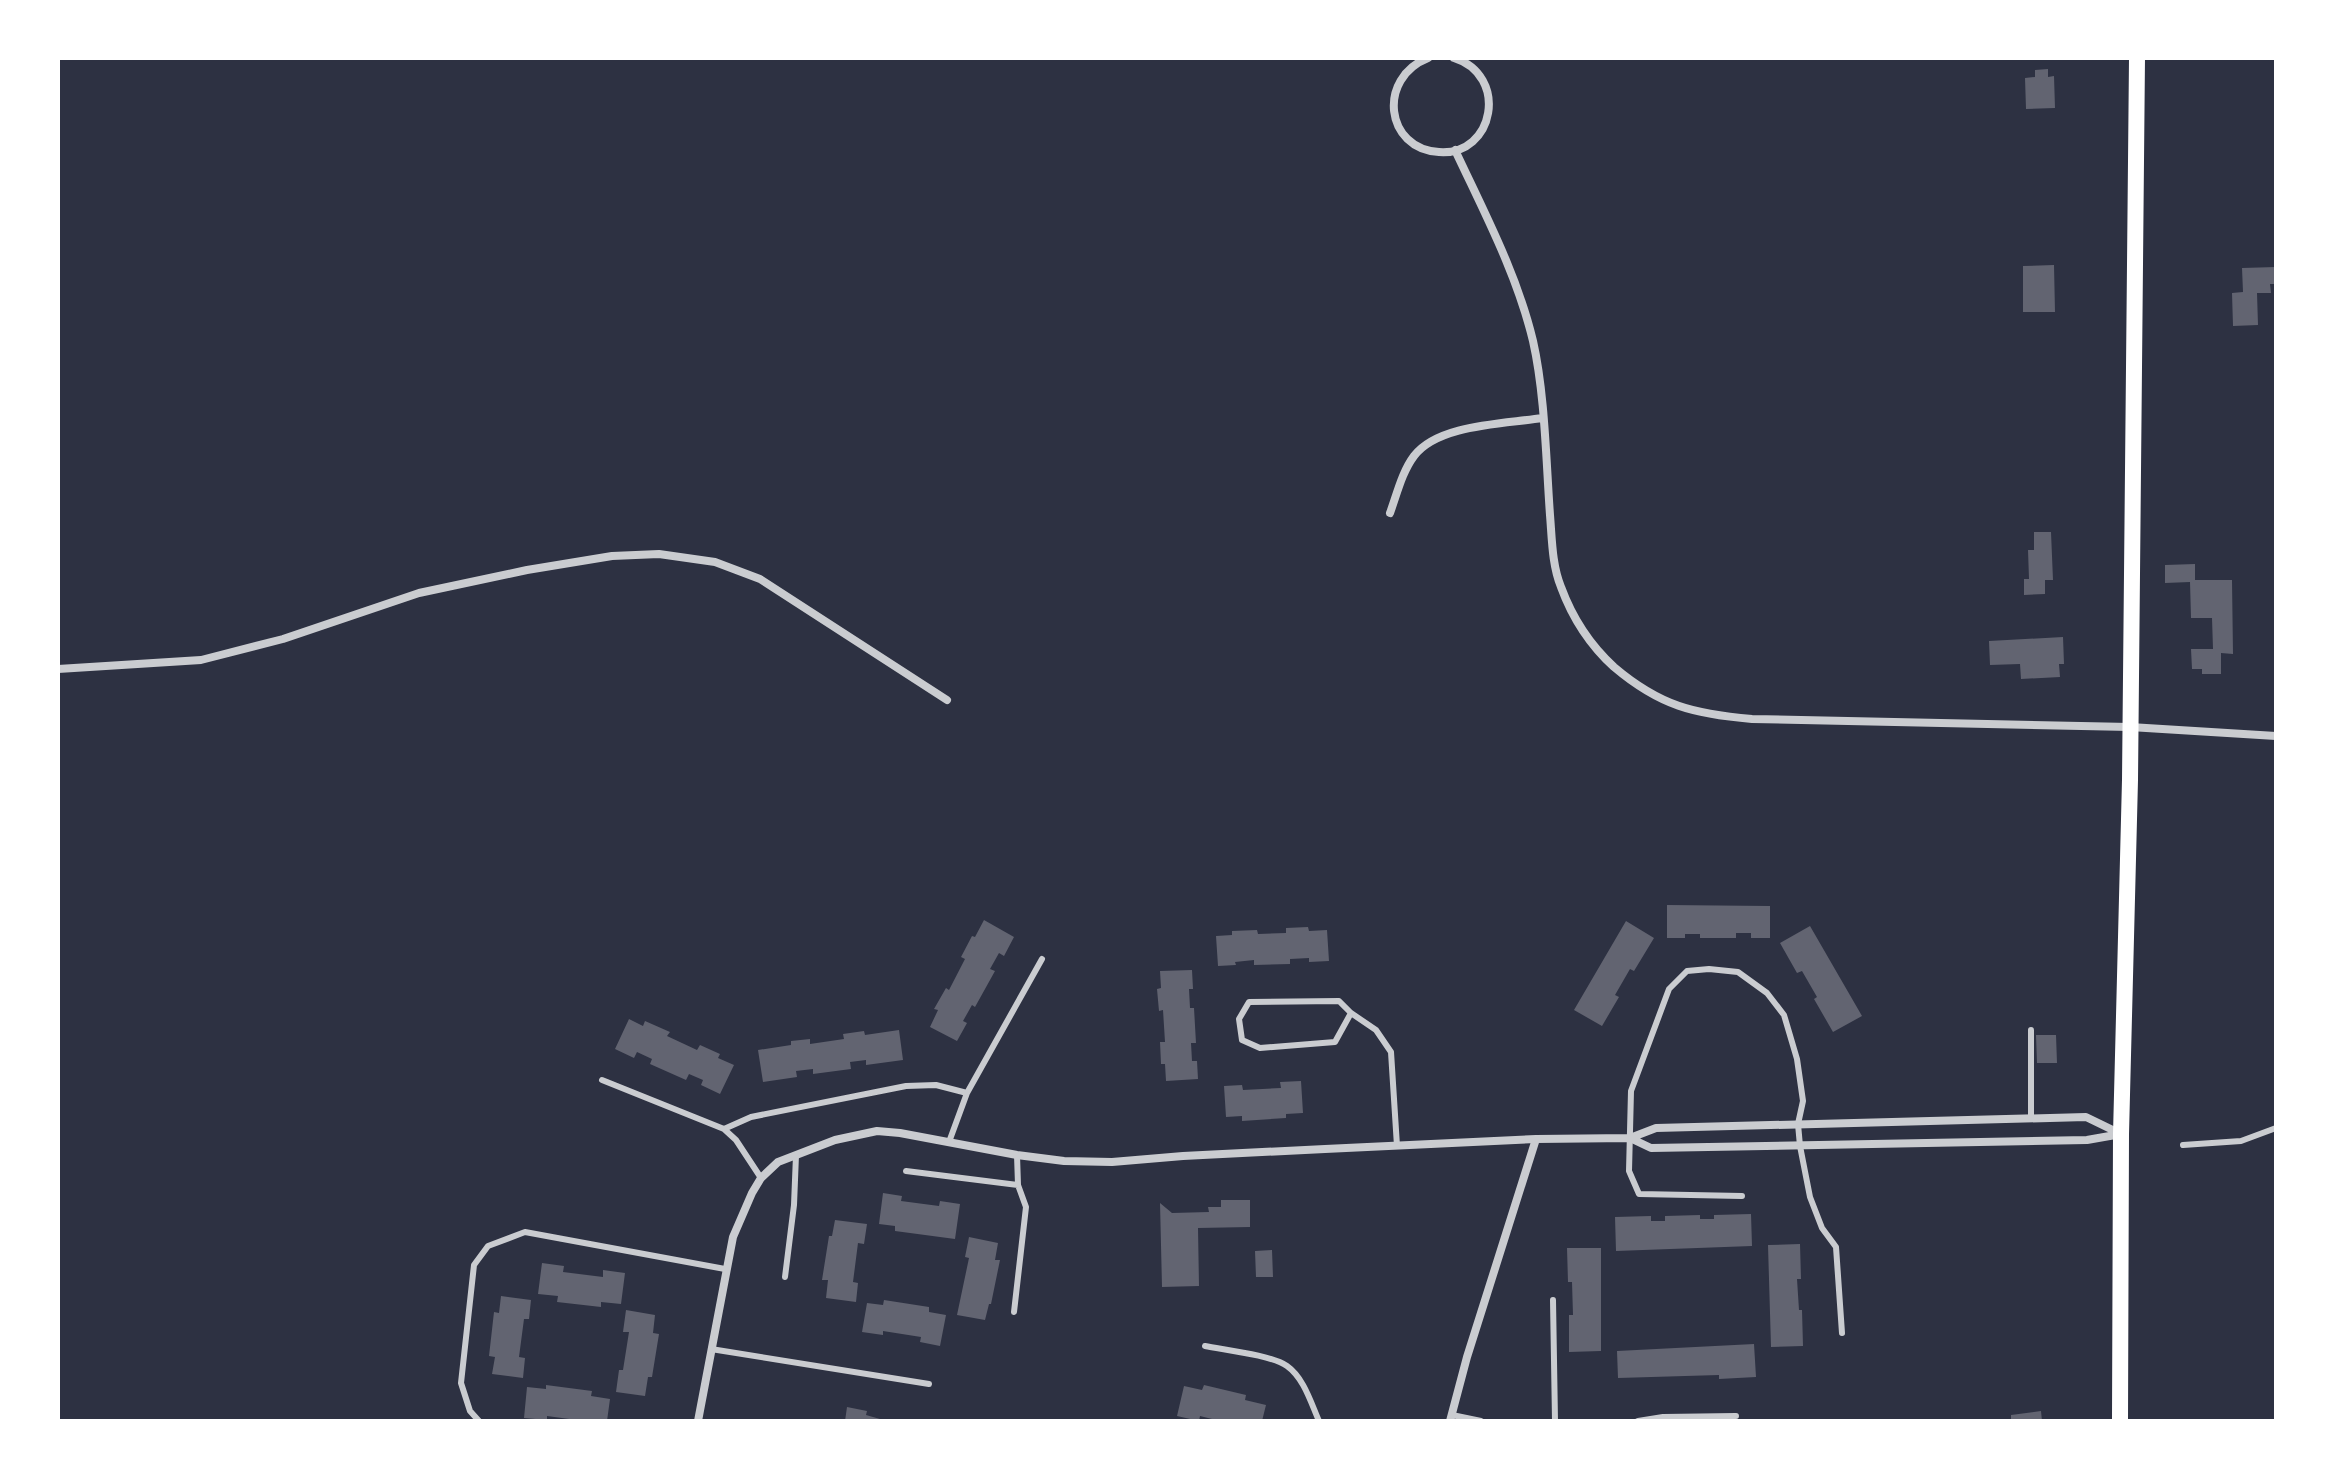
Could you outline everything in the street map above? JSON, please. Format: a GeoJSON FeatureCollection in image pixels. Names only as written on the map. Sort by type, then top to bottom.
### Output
{"type":"FeatureCollection","features":[{"type":"Feature","properties":{"kind":"main road"},"geometry":{"type":"LineString","coordinates":[[2120,1421],[2121,1134],[2130,727],[2137,58]]}},
{"type":"Feature","properties":{"kind":"street"},"geometry":{"type":"LineString","coordinates":[[1428,58],[1405,72],[1397,85],[1393,100],[1394,116],[1411,142],[1425,150],[1440,152],[1470,143],[1481,132],[1488,117],[1490,101],[1486,85],[1477,71],[1454,58]]}},
{"type":"Feature","properties":{"kind":"street"},"geometry":{"type":"LineString","coordinates":[[1455,150],[1499,243],[1533,341],[1553,551],[1560,586],[1577,622],[1600,654],[1634,683],[1670,704],[1709,715],[1752,719],[2130,727],[2276,736]]}},
{"type":"Feature","properties":{"kind":"street"},"geometry":{"type":"LineString","coordinates":[[1390,513],[1406,469],[1424,444],[1449,433],[1542,418]]}},
{"type":"Feature","properties":{"kind":"street"},"geometry":{"type":"LineString","coordinates":[[58,669],[201,660],[283,639],[419,593],[584,560],[659,554],[715,562],[760,579],[947,700]]}},
{"type":"Feature","properties":{"kind":"street"},"geometry":{"type":"LineString","coordinates":[[698,1421],[733,1237],[761,1178],[778,1162],[835,1140],[877,1131],[1017,1155],[1064,1161],[1112,1162],[1536,1139],[1630,1138],[1656,1128],[1798,1124],[2086,1117],[2121,1134]]}},
{"type":"Feature","properties":{"kind":"street"},"geometry":{"type":"LineString","coordinates":[[1630,1138],[1651,1148],[2087,1140],[2121,1134]]}},
{"type":"Feature","properties":{"kind":"street"},"geometry":{"type":"LineString","coordinates":[[1451,1418],[1467,1357],[1536,1139]]}},
{"type":"Feature","properties":{"kind":"lane"},"geometry":{"type":"LineString","coordinates":[[949,1142],[967,1093],[1042,959]]}},
{"type":"Feature","properties":{"kind":"lane"},"geometry":{"type":"LineString","coordinates":[[1742,1196],[1639,1194],[1629,1171],[1631,1091],[1669,989],[1687,971],[1709,969],[1738,972],[1767,993],[1784,1015],[1797,1059],[1803,1101],[1798,1124],[1800,1146],[1810,1197],[1822,1228],[1836,1247],[1842,1333]]}},
{"type":"Feature","properties":{"kind":"lane"},"geometry":{"type":"LineString","coordinates":[[1351,1013],[1335,1042],[1260,1048],[1242,1040],[1239,1019],[1249,1002],[1339,1001],[1376,1030],[1391,1052],[1397,1146]]}},
{"type":"Feature","properties":{"kind":"lane"},"geometry":{"type":"LineString","coordinates":[[2031,1030],[2031,1119]]}},
{"type":"Feature","properties":{"kind":"lane"},"geometry":{"type":"LineString","coordinates":[[602,1080],[724,1129],[736,1140],[761,1178]]}},
{"type":"Feature","properties":{"kind":"lane"},"geometry":{"type":"LineString","coordinates":[[724,1129],[751,1117],[906,1086],[936,1085],[967,1093]]}},
{"type":"Feature","properties":{"kind":"lane"},"geometry":{"type":"LineString","coordinates":[[2183,1145],[2241,1141],[2276,1128]]}},
{"type":"Feature","properties":{"kind":"lane"},"geometry":{"type":"LineString","coordinates":[[785,1277],[794,1205],[796,1155]]}},
{"type":"Feature","properties":{"kind":"lane"},"geometry":{"type":"LineString","coordinates":[[1014,1312],[1026,1207],[1018,1185],[1017,1155]]}},
{"type":"Feature","properties":{"kind":"lane"},"geometry":{"type":"LineString","coordinates":[[906,1171],[1018,1185]]}},
{"type":"Feature","properties":{"kind":"lane"},"geometry":{"type":"LineString","coordinates":[[479,1421],[470,1411],[461,1383],[474,1265],[488,1246],[525,1232],[725,1269]]}},
{"type":"Feature","properties":{"kind":"lane"},"geometry":{"type":"LineString","coordinates":[[1553,1300],[1555,1421]]}},
{"type":"Feature","properties":{"kind":"lane"},"geometry":{"type":"LineString","coordinates":[[1205,1346],[1262,1357],[1287,1366],[1303,1386],[1319,1421]]}},
{"type":"Feature","properties":{"kind":"lane"},"geometry":{"type":"LineString","coordinates":[[711,1349],[929,1384]]}},
{"type":"Feature","properties":{"kind":"lane"},"geometry":{"type":"LineString","coordinates":[[1638,1421],[1663,1417],[1736,1416]]}},
{"type":"Feature","properties":{"kind":"lane"},"geometry":{"type":"LineString","coordinates":[[1451,1418],[1481,1421]]}},
{"type":"Feature","properties":{"kind":"building"},"geometry":{"type":"Polygon","coordinates":[[[2048,69],[2048,77],[2054,76],[2055,108],[2026,109],[2025,78],[2035,77],[2035,70],[2048,69]]]}},
{"type":"Feature","properties":{"kind":"building"},"geometry":{"type":"Polygon","coordinates":[[[2054,265],[2055,312],[2023,312],[2023,266],[2054,265]]]}},
{"type":"Feature","properties":{"kind":"building"},"geometry":{"type":"Polygon","coordinates":[[[2276,267],[2276,284],[2270,284],[2271,293],[2257,293],[2258,325],[2233,326],[2232,293],[2243,292],[2242,268],[2276,267]]]}},
{"type":"Feature","properties":{"kind":"building"},"geometry":{"type":"Polygon","coordinates":[[[2034,532],[2051,532],[2053,580],[2045,580],[2045,594],[2024,595],[2024,579],[2029,579],[2028,550],[2034,550],[2034,532]]]}},
{"type":"Feature","properties":{"kind":"building"},"geometry":{"type":"Polygon","coordinates":[[[2195,564],[2195,580],[2232,580],[2233,654],[2221,653],[2221,674],[2202,674],[2202,669],[2192,669],[2191,649],[2213,649],[2212,618],[2191,618],[2190,582],[2165,583],[2165,565],[2195,564]]]}},
{"type":"Feature","properties":{"kind":"building"},"geometry":{"type":"Polygon","coordinates":[[[2063,637],[2064,664],[2059,664],[2060,677],[2021,679],[2020,664],[1990,665],[1989,641],[2063,637]]]}},
{"type":"Feature","properties":{"kind":"building"},"geometry":{"type":"Polygon","coordinates":[[[1667,905],[1770,906],[1770,938],[1751,938],[1751,933],[1736,933],[1736,938],[1700,938],[1700,934],[1685,934],[1685,938],[1667,938],[1667,905]]]}},
{"type":"Feature","properties":{"kind":"building"},"geometry":{"type":"Polygon","coordinates":[[[984,920],[1014,937],[1004,956],[999,953],[990,969],[995,971],[975,1007],[972,1005],[963,1021],[967,1023],[957,1041],[930,1027],[938,1010],[934,1009],[946,988],[949,990],[965,959],[961,957],[984,920]]]}},
{"type":"Feature","properties":{"kind":"building"},"geometry":{"type":"Polygon","coordinates":[[[1626,921],[1654,938],[1634,971],[1630,969],[1615,995],[1619,997],[1602,1026],[1574,1010],[1626,921]]]}},
{"type":"Feature","properties":{"kind":"building"},"geometry":{"type":"Polygon","coordinates":[[[1810,926],[1862,1016],[1833,1032],[1802,971],[1797,973],[1780,943],[1810,926]]]}},
{"type":"Feature","properties":{"kind":"building"},"geometry":{"type":"Polygon","coordinates":[[[1308,927],[1309,931],[1327,930],[1329,961],[1290,959],[1290,964],[1254,965],[1254,960],[1218,966],[1216,936],[1232,935],[1232,931],[1286,933],[1286,928],[1308,927]]]}},
{"type":"Feature","properties":{"kind":"building"},"geometry":{"type":"Polygon","coordinates":[[[1192,970],[1190,1008],[1194,1008],[1196,1043],[1191,1043],[1192,1061],[1197,1061],[1198,1079],[1166,1081],[1165,1064],[1161,1064],[1160,1042],[1165,1042],[1163,1010],[1159,1011],[1157,989],[1161,988],[1160,971],[1192,970]]]}},
{"type":"Feature","properties":{"kind":"building"},"geometry":{"type":"Polygon","coordinates":[[[629,1019],[643,1026],[645,1021],[670,1032],[667,1036],[697,1050],[700,1045],[734,1065],[720,1094],[701,1085],[703,1080],[689,1074],[686,1080],[650,1064],[652,1059],[637,1052],[634,1058],[615,1049],[629,1019]]]}},
{"type":"Feature","properties":{"kind":"building"},"geometry":{"type":"Polygon","coordinates":[[[899,1030],[903,1060],[866,1065],[866,1060],[850,1062],[851,1069],[813,1074],[813,1069],[796,1071],[797,1077],[763,1082],[758,1050],[791,1045],[791,1041],[810,1039],[810,1044],[844,1039],[843,1034],[864,1031],[865,1035],[899,1030]]]}},
{"type":"Feature","properties":{"kind":"building"},"geometry":{"type":"Polygon","coordinates":[[[2036,1035],[2056,1035],[2057,1063],[2037,1063],[2036,1035]]]}},
{"type":"Feature","properties":{"kind":"building"},"geometry":{"type":"Polygon","coordinates":[[[1301,1081],[1303,1113],[1286,1114],[1286,1118],[1242,1121],[1242,1116],[1226,1117],[1224,1086],[1242,1085],[1243,1090],[1281,1088],[1280,1082],[1301,1081]]]}},
{"type":"Feature","properties":{"kind":"building"},"geometry":{"type":"Polygon","coordinates":[[[883,1193],[902,1196],[901,1201],[939,1206],[940,1201],[960,1204],[955,1239],[895,1231],[895,1226],[879,1224],[883,1193]]]}},
{"type":"Feature","properties":{"kind":"building"},"geometry":{"type":"Polygon","coordinates":[[[1221,1200],[1250,1200],[1250,1227],[1198,1228],[1199,1286],[1162,1287],[1160,1203],[1172,1213],[1209,1212],[1208,1207],[1221,1207],[1221,1200]]]}},
{"type":"Feature","properties":{"kind":"building"},"geometry":{"type":"Polygon","coordinates":[[[1751,1214],[1752,1246],[1616,1251],[1615,1217],[1651,1216],[1651,1221],[1665,1221],[1665,1216],[1700,1215],[1700,1219],[1714,1219],[1714,1215],[1751,1214]]]}},
{"type":"Feature","properties":{"kind":"building"},"geometry":{"type":"Polygon","coordinates":[[[835,1220],[867,1224],[864,1244],[858,1243],[853,1282],[858,1283],[856,1302],[826,1298],[828,1280],[822,1280],[829,1236],[832,1236],[835,1220]]]}},
{"type":"Feature","properties":{"kind":"building"},"geometry":{"type":"Polygon","coordinates":[[[969,1237],[998,1243],[995,1260],[1000,1260],[985,1320],[957,1315],[969,1258],[965,1257],[969,1237]]]}},
{"type":"Feature","properties":{"kind":"building"},"geometry":{"type":"Polygon","coordinates":[[[1800,1244],[1801,1279],[1797,1279],[1803,1346],[1771,1347],[1768,1245],[1800,1244]]]}},
{"type":"Feature","properties":{"kind":"building"},"geometry":{"type":"Polygon","coordinates":[[[1567,1248],[1601,1248],[1601,1351],[1569,1352],[1569,1315],[1573,1315],[1567,1248]]]}},
{"type":"Feature","properties":{"kind":"building"},"geometry":{"type":"Polygon","coordinates":[[[1272,1250],[1273,1277],[1256,1277],[1255,1251],[1272,1250]]]}},
{"type":"Feature","properties":{"kind":"building"},"geometry":{"type":"Polygon","coordinates":[[[542,1263],[564,1266],[563,1272],[603,1277],[603,1270],[625,1273],[621,1304],[601,1302],[601,1307],[557,1302],[558,1296],[538,1294],[542,1263]]]}},
{"type":"Feature","properties":{"kind":"building"},"geometry":{"type":"Polygon","coordinates":[[[501,1296],[531,1300],[529,1319],[524,1319],[519,1357],[525,1358],[523,1378],[492,1374],[495,1357],[489,1356],[494,1312],[499,1313],[501,1296]]]}},
{"type":"Feature","properties":{"kind":"building"},"geometry":{"type":"Polygon","coordinates":[[[884,1300],[929,1307],[929,1312],[946,1315],[940,1346],[920,1342],[921,1337],[883,1331],[883,1335],[862,1332],[867,1303],[883,1305],[884,1300]]]}},
{"type":"Feature","properties":{"kind":"building"},"geometry":{"type":"Polygon","coordinates":[[[626,1310],[655,1315],[653,1333],[659,1334],[652,1377],[648,1377],[645,1396],[616,1392],[629,1332],[623,1332],[626,1310]]]}},
{"type":"Feature","properties":{"kind":"building"},"geometry":{"type":"Polygon","coordinates":[[[1754,1344],[1756,1377],[1618,1378],[1617,1351],[1754,1344]]]}},
{"type":"Feature","properties":{"kind":"building"},"geometry":{"type":"Polygon","coordinates":[[[546,1385],[592,1391],[591,1396],[610,1399],[607,1421],[547,1416],[547,1420],[524,1418],[527,1387],[546,1389],[546,1385]]]}},
{"type":"Feature","properties":{"kind":"building"},"geometry":{"type":"Polygon","coordinates":[[[1204,1385],[1246,1395],[1245,1400],[1266,1405],[1262,1421],[1220,1421],[1200,1416],[1199,1421],[1177,1416],[1184,1386],[1202,1390],[1204,1385]]]}},
{"type":"Feature","properties":{"kind":"building"},"geometry":{"type":"Polygon","coordinates":[[[847,1407],[867,1411],[866,1415],[887,1421],[845,1421],[847,1407]]]}},
{"type":"Feature","properties":{"kind":"building"},"geometry":{"type":"Polygon","coordinates":[[[2041,1411],[2042,1421],[2011,1421],[2011,1415],[2041,1411]]]}}]}
